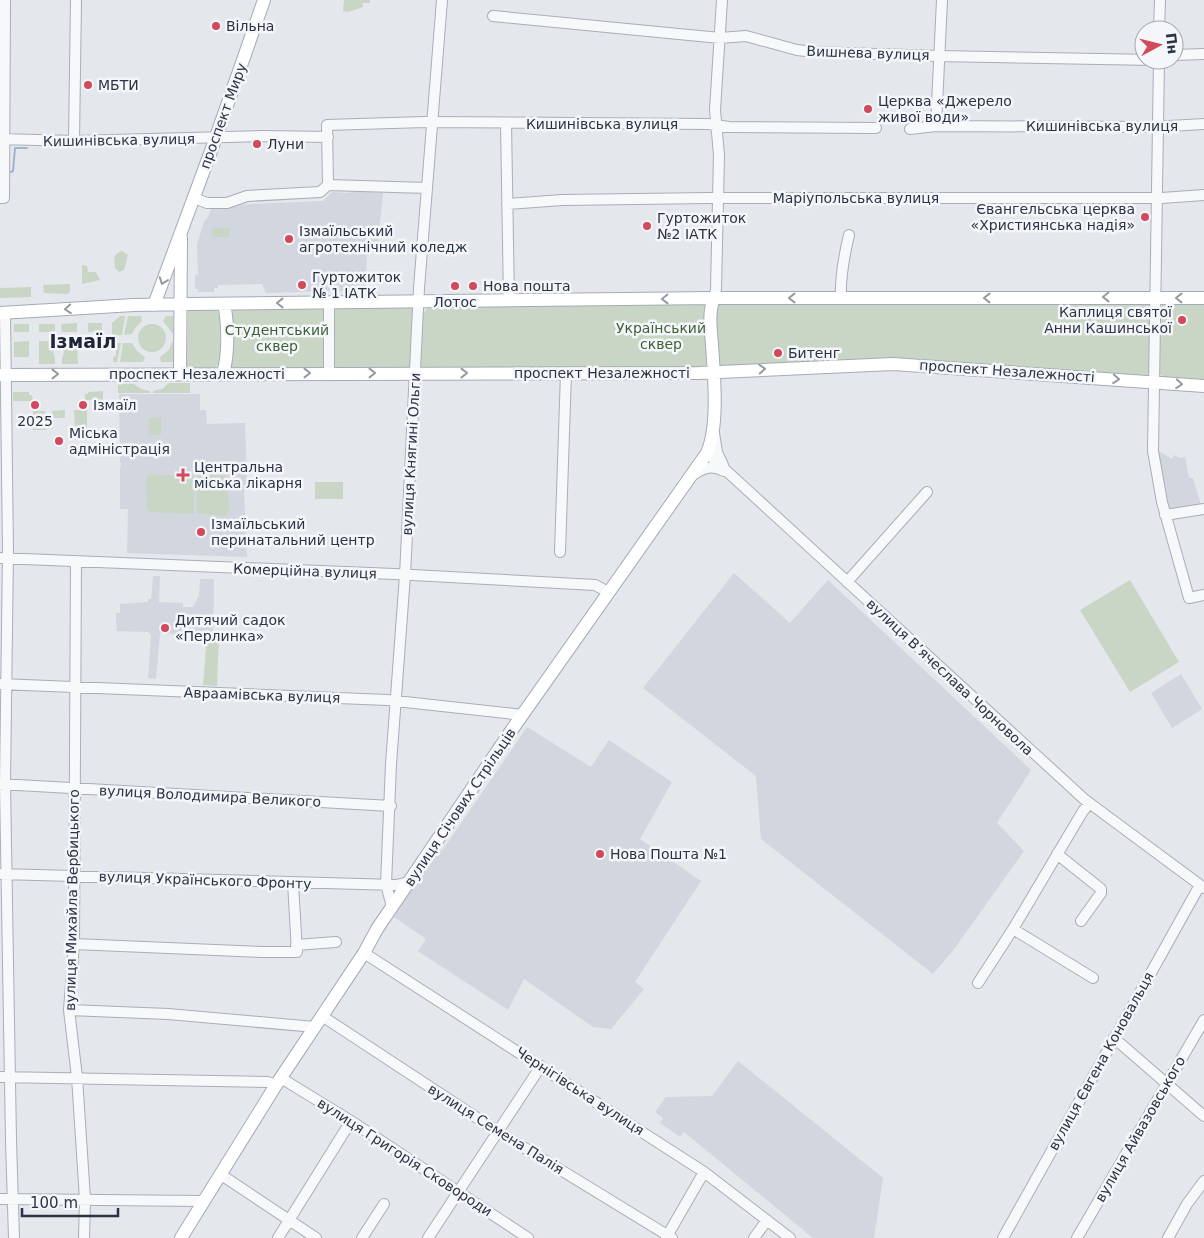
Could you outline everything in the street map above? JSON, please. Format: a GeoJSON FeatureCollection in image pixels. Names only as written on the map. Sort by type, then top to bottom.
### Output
{"type":"FeatureCollection","features":[{"type":"Feature","properties":{"kind":"main road","name":"проспект Миру"},"geometry":{"type":"LineString","coordinates":[[154,305],[216,138],[264,0]]}},
{"type":"Feature","properties":{"kind":"main road","name":"проспект Миру"},"geometry":{"type":"LineString","coordinates":[[180,374],[181,231]]}},
{"type":"Feature","properties":{"kind":"main road"},"geometry":{"type":"LineString","coordinates":[[3,313],[154,305],[224,304],[714,298],[1204,298]]}},
{"type":"Feature","properties":{"kind":"main road","name":"вулиця Січових Стрільців"},"geometry":{"type":"LineString","coordinates":[[181,1238],[318,1021],[364,953],[377,929],[608,592],[706,453],[711,442],[713,424],[710,314],[714,298]]}},
{"type":"Feature","properties":{"kind":"main road"},"geometry":{"type":"LineString","coordinates":[[223,373],[226,365],[227,323],[224,304]]}},
{"type":"Feature","properties":{"kind":"main road","name":"проспект Незалежності"},"geometry":{"type":"LineString","coordinates":[[3,374],[713,372],[901,364],[1204,386]]}},
{"type":"Feature","properties":{"kind":"street"},"geometry":{"type":"LineString","coordinates":[[2,198],[5,0]]}},
{"type":"Feature","properties":{"kind":"street"},"geometry":{"type":"LineString","coordinates":[[74,141],[76,0]]}},
{"type":"Feature","properties":{"kind":"street","name":"вулиця Княгині Ольги"},"geometry":{"type":"LineString","coordinates":[[392,907],[386,884],[395,700],[405,575],[419,302],[442,0]]}},
{"type":"Feature","properties":{"kind":"street"},"geometry":{"type":"LineString","coordinates":[[714,298],[716,289],[719,149],[715,125],[715,101],[722,0]]}},
{"type":"Feature","properties":{"kind":"street"},"geometry":{"type":"LineString","coordinates":[[936,126],[942,0]]}},
{"type":"Feature","properties":{"kind":"street"},"geometry":{"type":"LineString","coordinates":[[1159,20],[1160,0]]}},
{"type":"Feature","properties":{"kind":"street","name":"Вишнева вулиця"},"geometry":{"type":"LineString","coordinates":[[493,16],[720,38],[746,36],[797,50],[814,52],[1134,60]]}},
{"type":"Feature","properties":{"kind":"street"},"geometry":{"type":"LineString","coordinates":[[1184,55],[1204,54]]}},
{"type":"Feature","properties":{"kind":"street"},"geometry":{"type":"LineString","coordinates":[[1157,70],[1153,452],[1165,515],[1189,598],[1204,594]]}},
{"type":"Feature","properties":{"kind":"street","name":"Кишинівська вулиця"},"geometry":{"type":"LineString","coordinates":[[3,139],[74,141],[263,136],[328,137],[328,126],[432,122],[708,124],[729,127],[876,128]]}},
{"type":"Feature","properties":{"kind":"street"},"geometry":{"type":"LineString","coordinates":[[506,123],[509,301]]}},
{"type":"Feature","properties":{"kind":"street","name":"Кишинівська вулиця"},"geometry":{"type":"LineString","coordinates":[[910,129],[936,126],[1157,127],[1204,124]]}},
{"type":"Feature","properties":{"kind":"street"},"geometry":{"type":"LineString","coordinates":[[328,137],[328,185]]}},
{"type":"Feature","properties":{"kind":"street"},"geometry":{"type":"LineString","coordinates":[[194,198],[207,203],[227,203],[247,196],[320,192],[328,185],[427,188]]}},
{"type":"Feature","properties":{"kind":"street","name":"Маріупольська вулиця"},"geometry":{"type":"LineString","coordinates":[[507,204],[562,200],[1156,198],[1204,195]]}},
{"type":"Feature","properties":{"kind":"street"},"geometry":{"type":"LineString","coordinates":[[841,298],[841,275],[849,235]]}},
{"type":"Feature","properties":{"kind":"street"},"geometry":{"type":"LineString","coordinates":[[329,303],[329,373]]}},
{"type":"Feature","properties":{"kind":"street"},"geometry":{"type":"LineString","coordinates":[[3,313],[4,558],[7,678],[3,684],[5,1076],[14,1238]]}},
{"type":"Feature","properties":{"kind":"street"},"geometry":{"type":"LineString","coordinates":[[560,552],[566,373]]}},
{"type":"Feature","properties":{"kind":"street"},"geometry":{"type":"LineString","coordinates":[[713,424],[717,452],[728,472]]}},
{"type":"Feature","properties":{"kind":"street","name":"вулиця Вʼячеслава Чорновола"},"geometry":{"type":"LineString","coordinates":[[706,453],[1089,804],[1202,886]]}},
{"type":"Feature","properties":{"kind":"street"},"geometry":{"type":"LineString","coordinates":[[689,479],[706,468],[717,468],[728,472]]}},
{"type":"Feature","properties":{"kind":"street"},"geometry":{"type":"LineString","coordinates":[[847,582],[927,492]]}},
{"type":"Feature","properties":{"kind":"street"},"geometry":{"type":"LineString","coordinates":[[1165,515],[1204,509]]}},
{"type":"Feature","properties":{"kind":"street","name":"Комерційна вулиця"},"geometry":{"type":"LineString","coordinates":[[4,558],[595,585],[608,592]]}},
{"type":"Feature","properties":{"kind":"street","name":"вулиця Михайла Вербицького"},"geometry":{"type":"LineString","coordinates":[[76,561],[74,944],[69,1010],[77,1077],[84,1199],[84,1238]]}},
{"type":"Feature","properties":{"kind":"street","name":"Авраамівська вулиця"},"geometry":{"type":"LineString","coordinates":[[3,684],[395,700],[523,715]]}},
{"type":"Feature","properties":{"kind":"street","name":"вулиця Володимира Великого"},"geometry":{"type":"LineString","coordinates":[[3,784],[390,806]]}},
{"type":"Feature","properties":{"kind":"street"},"geometry":{"type":"LineString","coordinates":[[978,983],[1089,804]]}},
{"type":"Feature","properties":{"kind":"street"},"geometry":{"type":"LineString","coordinates":[[1058,854],[1101,889],[1101,893],[1081,921]]}},
{"type":"Feature","properties":{"kind":"street","name":"вулиця Українського Фронту"},"geometry":{"type":"LineString","coordinates":[[4,874],[293,883],[396,885],[409,882]]}},
{"type":"Feature","properties":{"kind":"street"},"geometry":{"type":"LineString","coordinates":[[74,944],[297,952],[293,883]]}},
{"type":"Feature","properties":{"kind":"street"},"geometry":{"type":"LineString","coordinates":[[377,929],[383,914],[386,884]]}},
{"type":"Feature","properties":{"kind":"street","name":"вулиця Євгена Коновальця"},"geometry":{"type":"LineString","coordinates":[[1003,1238],[1114,1038],[1202,886]]}},
{"type":"Feature","properties":{"kind":"street"},"geometry":{"type":"LineString","coordinates":[[1013,929],[1093,978]]}},
{"type":"Feature","properties":{"kind":"street"},"geometry":{"type":"LineString","coordinates":[[296,945],[336,942]]}},
{"type":"Feature","properties":{"kind":"street","name":"Чернігівська вулиця"},"geometry":{"type":"LineString","coordinates":[[364,953],[704,1172],[790,1238]]}},
{"type":"Feature","properties":{"kind":"street","name":"вулиця Семена Палія"},"geometry":{"type":"LineString","coordinates":[[69,1010],[318,1021],[668,1237]]}},
{"type":"Feature","properties":{"kind":"street","name":"вулиця Айвазовського"},"geometry":{"type":"LineString","coordinates":[[1077,1238],[1204,1020]]}},
{"type":"Feature","properties":{"kind":"street"},"geometry":{"type":"LineString","coordinates":[[1114,1038],[1204,1116]]}},
{"type":"Feature","properties":{"kind":"street"},"geometry":{"type":"LineString","coordinates":[[428,1238],[541,1066]]}},
{"type":"Feature","properties":{"kind":"street","name":"вулиця Григорія Сковороди"},"geometry":{"type":"LineString","coordinates":[[5,1076],[279,1082],[351,1121],[528,1238]]}},
{"type":"Feature","properties":{"kind":"street"},"geometry":{"type":"LineString","coordinates":[[278,1238],[351,1121]]}},
{"type":"Feature","properties":{"kind":"street"},"geometry":{"type":"LineString","coordinates":[[668,1237],[704,1172]]}},
{"type":"Feature","properties":{"kind":"street"},"geometry":{"type":"LineString","coordinates":[[220,1174],[316,1238]]}},
{"type":"Feature","properties":{"kind":"street"},"geometry":{"type":"LineString","coordinates":[[1168,1238],[1187,1204],[1204,1181]]}},
{"type":"Feature","properties":{"kind":"street"},"geometry":{"type":"LineString","coordinates":[[0,1198],[203,1201]]}},
{"type":"Feature","properties":{"kind":"street"},"geometry":{"type":"LineString","coordinates":[[362,1238],[384,1204]]}},
{"type":"Feature","properties":{"kind":"street"},"geometry":{"type":"LineString","coordinates":[[754,1238],[767,1220]]}},
{"type":"Feature","properties":{"kind":"shaded area","name":"Ізмаїльський агротехнічний коледж"},"geometry":{"type":"Polygon","coordinates":[[[359,191],[383,193],[378,244],[367,244],[366,290],[266,293],[262,284],[218,285],[218,288],[214,288],[214,292],[198,292],[198,289],[195,289],[195,275],[198,274],[197,244],[204,222],[212,206],[323,201],[332,192],[347,193],[359,191]]]}},
{"type":"Feature","properties":{"kind":"shaded area","name":"Центральна міська лікарня"},"geometry":{"type":"Polygon","coordinates":[[[119,394],[200,394],[200,410],[206,410],[207,424],[245,423],[247,491],[244,491],[247,557],[127,553],[128,509],[120,509],[119,394]]]}},
{"type":"Feature","properties":{"kind":"shaded area"},"geometry":{"type":"Polygon","coordinates":[[[1156,448],[1172,459],[1174,455],[1180,458],[1185,457],[1189,478],[1193,478],[1201,505],[1168,513],[1156,448]]]}},
{"type":"Feature","properties":{"kind":"shaded area"},"geometry":{"type":"Polygon","coordinates":[[[734,573],[790,623],[828,580],[1031,770],[997,823],[1024,851],[955,948],[933,974],[761,839],[756,776],[643,688],[734,573]]]}},
{"type":"Feature","properties":{"kind":"shaded area","name":"Дитячий садок «Перлинка»"},"geometry":{"type":"Polygon","coordinates":[[[153,576],[160,576],[159,602],[183,603],[183,607],[193,607],[199,596],[200,579],[214,579],[213,636],[160,633],[156,679],[148,678],[151,635],[148,632],[116,631],[116,613],[120,613],[120,604],[148,602],[148,599],[151,599],[153,576]]]}},
{"type":"Feature","properties":{"kind":"shaded area"},"geometry":{"type":"Polygon","coordinates":[[[1181,674],[1202,709],[1172,728],[1151,693],[1181,674]]]}},
{"type":"Feature","properties":{"kind":"shaded area"},"geometry":{"type":"Polygon","coordinates":[[[527,727],[591,767],[609,740],[672,782],[640,839],[701,881],[635,982],[644,989],[611,1029],[593,1027],[524,979],[508,1010],[418,951],[426,939],[394,917],[438,848],[442,851],[527,727]]]}},
{"type":"Feature","properties":{"kind":"shaded area"},"geometry":{"type":"Polygon","coordinates":[[[738,1061],[883,1178],[874,1238],[813,1238],[684,1132],[680,1137],[660,1123],[663,1118],[655,1112],[666,1097],[712,1096],[738,1061]]]}},
{"type":"Feature","properties":{"kind":"green space"},"geometry":{"type":"Polygon","coordinates":[[[344,0],[370,0],[370,3],[363,3],[363,7],[348,12],[343,11],[344,0]]]}},
{"type":"Feature","properties":{"kind":"green space"},"geometry":{"type":"Polygon","coordinates":[[[212,228],[230,228],[229,237],[212,237],[212,228]]]}},
{"type":"Feature","properties":{"kind":"green space"},"geometry":{"type":"Polygon","coordinates":[[[122,251],[128,255],[124,270],[119,272],[115,268],[114,258],[122,251]]]}},
{"type":"Feature","properties":{"kind":"green space"},"geometry":{"type":"Polygon","coordinates":[[[82,265],[87,266],[88,272],[96,272],[100,280],[82,284],[82,265]]]}},
{"type":"Feature","properties":{"kind":"green space"},"geometry":{"type":"Polygon","coordinates":[[[70,284],[68,294],[44,293],[43,285],[70,284]]]}},
{"type":"Feature","properties":{"kind":"green space"},"geometry":{"type":"Polygon","coordinates":[[[31,287],[31,297],[0,298],[0,288],[31,287]]]}},
{"type":"Feature","properties":{"kind":"green space"},"geometry":{"type":"Polygon","coordinates":[[[1204,301],[1204,382],[1165,378],[1160,374],[1159,367],[1162,304],[1204,301]]]}},
{"type":"Feature","properties":{"kind":"green space"},"geometry":{"type":"Polygon","coordinates":[[[720,303],[1151,303],[1150,372],[1144,377],[924,361],[721,366],[718,364],[715,305],[720,303]]]}},
{"type":"Feature","properties":{"kind":"green space","name":"Український сквер"},"geometry":{"type":"Polygon","coordinates":[[[704,304],[706,309],[708,363],[704,367],[420,368],[422,319],[424,312],[428,308],[704,304]]]}},
{"type":"Feature","properties":{"kind":"green space"},"geometry":{"type":"Polygon","coordinates":[[[188,309],[216,310],[220,315],[220,361],[215,368],[189,368],[187,366],[188,309]]]}},
{"type":"Feature","properties":{"kind":"green space","name":"Студентський сквер"},"geometry":{"type":"Polygon","coordinates":[[[234,309],[325,309],[325,368],[230,368],[231,312],[234,309]]]}},
{"type":"Feature","properties":{"kind":"green space","name":"Студентський сквер"},"geometry":{"type":"Polygon","coordinates":[[[333,309],[412,309],[411,367],[336,368],[333,364],[333,309]]]}},
{"type":"Feature","properties":{"kind":"green space"},"geometry":{"type":"Polygon","coordinates":[[[120,316],[125,316],[122,335],[112,335],[112,323],[120,316]]]}},
{"type":"Feature","properties":{"kind":"green space"},"geometry":{"type":"Polygon","coordinates":[[[128,316],[141,316],[142,321],[132,334],[124,335],[128,316]]]}},
{"type":"Feature","properties":{"kind":"green space"},"geometry":{"type":"Polygon","coordinates":[[[166,316],[173,316],[173,334],[163,321],[166,316]]]}},
{"type":"Feature","properties":{"kind":"green space"},"geometry":{"type":"Polygon","coordinates":[[[77,323],[77,332],[62,332],[61,324],[77,323]]]}},
{"type":"Feature","properties":{"kind":"green space"},"geometry":{"type":"Polygon","coordinates":[[[88,323],[102,323],[102,331],[88,332],[88,323]]]}},
{"type":"Feature","properties":{"kind":"green space"},"geometry":{"type":"Polygon","coordinates":[[[14,324],[29,324],[29,332],[14,332],[14,324]]]}},
{"type":"Feature","properties":{"kind":"green space"},"geometry":{"type":"Polygon","coordinates":[[[39,324],[55,324],[55,332],[39,332],[39,324]]]}},
{"type":"Feature","properties":{"kind":"green space"},"geometry":{"type":"Polygon","coordinates":[[[152,324],[162,328],[166,338],[162,348],[152,352],[142,348],[138,338],[142,328],[152,324]]]}},
{"type":"Feature","properties":{"kind":"green space"},"geometry":{"type":"Polygon","coordinates":[[[29,341],[29,357],[14,357],[14,342],[29,341]]]}},
{"type":"Feature","properties":{"kind":"green space"},"geometry":{"type":"Polygon","coordinates":[[[39,341],[55,341],[53,353],[55,364],[39,364],[39,341]]]}},
{"type":"Feature","properties":{"kind":"green space"},"geometry":{"type":"Polygon","coordinates":[[[62,341],[77,341],[78,364],[62,364],[64,352],[62,341]]]}},
{"type":"Feature","properties":{"kind":"green space"},"geometry":{"type":"Polygon","coordinates":[[[172,342],[173,362],[161,362],[160,357],[169,350],[172,342]]]}},
{"type":"Feature","properties":{"kind":"green space"},"geometry":{"type":"Polygon","coordinates":[[[112,343],[121,343],[117,362],[113,362],[113,357],[116,356],[116,349],[113,349],[112,343]]]}},
{"type":"Feature","properties":{"kind":"green space"},"geometry":{"type":"Polygon","coordinates":[[[123,343],[132,343],[137,351],[145,357],[143,362],[120,362],[123,343]]]}},
{"type":"Feature","properties":{"kind":"green space"},"geometry":{"type":"Polygon","coordinates":[[[169,383],[190,383],[190,393],[153,393],[153,391],[162,389],[169,383]]]}},
{"type":"Feature","properties":{"kind":"green space"},"geometry":{"type":"Polygon","coordinates":[[[118,384],[134,384],[141,389],[150,391],[150,393],[118,393],[118,384]]]}},
{"type":"Feature","properties":{"kind":"green space"},"geometry":{"type":"Polygon","coordinates":[[[103,391],[103,400],[85,400],[85,394],[88,394],[88,392],[103,391]]]}},
{"type":"Feature","properties":{"kind":"green space"},"geometry":{"type":"Polygon","coordinates":[[[13,392],[29,392],[29,395],[32,395],[33,401],[13,401],[13,392]]]}},
{"type":"Feature","properties":{"kind":"green space"},"geometry":{"type":"Polygon","coordinates":[[[65,410],[65,418],[52,418],[52,411],[65,410]]]}},
{"type":"Feature","properties":{"kind":"green space"},"geometry":{"type":"Polygon","coordinates":[[[74,410],[87,410],[87,429],[75,430],[74,410]]]}},
{"type":"Feature","properties":{"kind":"green space"},"geometry":{"type":"Polygon","coordinates":[[[33,411],[45,411],[46,430],[33,430],[33,411]]]}},
{"type":"Feature","properties":{"kind":"green space"},"geometry":{"type":"Polygon","coordinates":[[[149,418],[161,418],[161,435],[149,435],[149,418]]]}},
{"type":"Feature","properties":{"kind":"green space"},"geometry":{"type":"Polygon","coordinates":[[[148,475],[193,476],[194,513],[151,512],[147,510],[146,478],[148,475]]]}},
{"type":"Feature","properties":{"kind":"green space"},"geometry":{"type":"Polygon","coordinates":[[[200,475],[227,476],[229,510],[227,515],[197,513],[197,477],[200,475]]]}},
{"type":"Feature","properties":{"kind":"green space"},"geometry":{"type":"Polygon","coordinates":[[[315,482],[343,482],[343,499],[315,499],[315,482]]]}},
{"type":"Feature","properties":{"kind":"green space"},"geometry":{"type":"Polygon","coordinates":[[[1130,580],[1179,662],[1130,692],[1080,610],[1130,580]]]}},
{"type":"Feature","properties":{"kind":"green space"},"geometry":{"type":"Polygon","coordinates":[[[213,634],[219,634],[217,686],[203,685],[207,636],[213,636],[213,634]]]}},
{"type":"Feature","properties":{"kind":"waterway"},"geometry":{"type":"LineString","coordinates":[[11,172],[13,171],[15,148],[27,148]]}},
{"type":"Feature","properties":{"kind":"place","name":"Вільна"},"geometry":{"type":"Point","coordinates":[216,26]}},
{"type":"Feature","properties":{"kind":"place","name":"МБТИ"},"geometry":{"type":"Point","coordinates":[88,85]}},
{"type":"Feature","properties":{"kind":"place","name":"Церква «Джерело живої води»"},"geometry":{"type":"Point","coordinates":[868,109]}},
{"type":"Feature","properties":{"kind":"place","name":"Луни"},"geometry":{"type":"Point","coordinates":[257,144]}},
{"type":"Feature","properties":{"kind":"place","name":"Євангельська церква «Християнська надія»"},"geometry":{"type":"Point","coordinates":[1145,217]}},
{"type":"Feature","properties":{"kind":"place","name":"Гуртожиток №2 ІАТК"},"geometry":{"type":"Point","coordinates":[647,226]}},
{"type":"Feature","properties":{"kind":"place","name":"Ізмаїльський агротехнічний коледж"},"geometry":{"type":"Point","coordinates":[289,239]}},
{"type":"Feature","properties":{"kind":"place","name":"Гуртожиток № 1 ІАТК"},"geometry":{"type":"Point","coordinates":[302,285]}},
{"type":"Feature","properties":{"kind":"place","name":"Лотос"},"geometry":{"type":"Point","coordinates":[455,286]}},
{"type":"Feature","properties":{"kind":"place","name":"Нова пошта"},"geometry":{"type":"Point","coordinates":[473,286]}},
{"type":"Feature","properties":{"kind":"place","name":"Каплиця cвятої Анни Кашинської"},"geometry":{"type":"Point","coordinates":[1182,320]}},
{"type":"Feature","properties":{"kind":"place","name":"Битенг"},"geometry":{"type":"Point","coordinates":[778,353]}},
{"type":"Feature","properties":{"kind":"place","name":"2025"},"geometry":{"type":"Point","coordinates":[35,405]}},
{"type":"Feature","properties":{"kind":"place","name":"Ізмаїл"},"geometry":{"type":"Point","coordinates":[83,405]}},
{"type":"Feature","properties":{"kind":"place","name":"Міська адміністрація"},"geometry":{"type":"Point","coordinates":[59,441]}},
{"type":"Feature","properties":{"kind":"place","name":"Центральна міська лікарня"},"geometry":{"type":"Point","coordinates":[183,475]}},
{"type":"Feature","properties":{"kind":"place","name":"Ізмаїльський перинатальний центр"},"geometry":{"type":"Point","coordinates":[201,532]}},
{"type":"Feature","properties":{"kind":"place","name":"Дитячий садок «Перлинка»"},"geometry":{"type":"Point","coordinates":[165,628]}},
{"type":"Feature","properties":{"kind":"place","name":"Нова Пошта №1"},"geometry":{"type":"Point","coordinates":[600,854]}},
{"type":"Feature","properties":{"kind":"district","name":"Ізмаїл"},"geometry":{"type":"Point","coordinates":[83,341]}}]}
